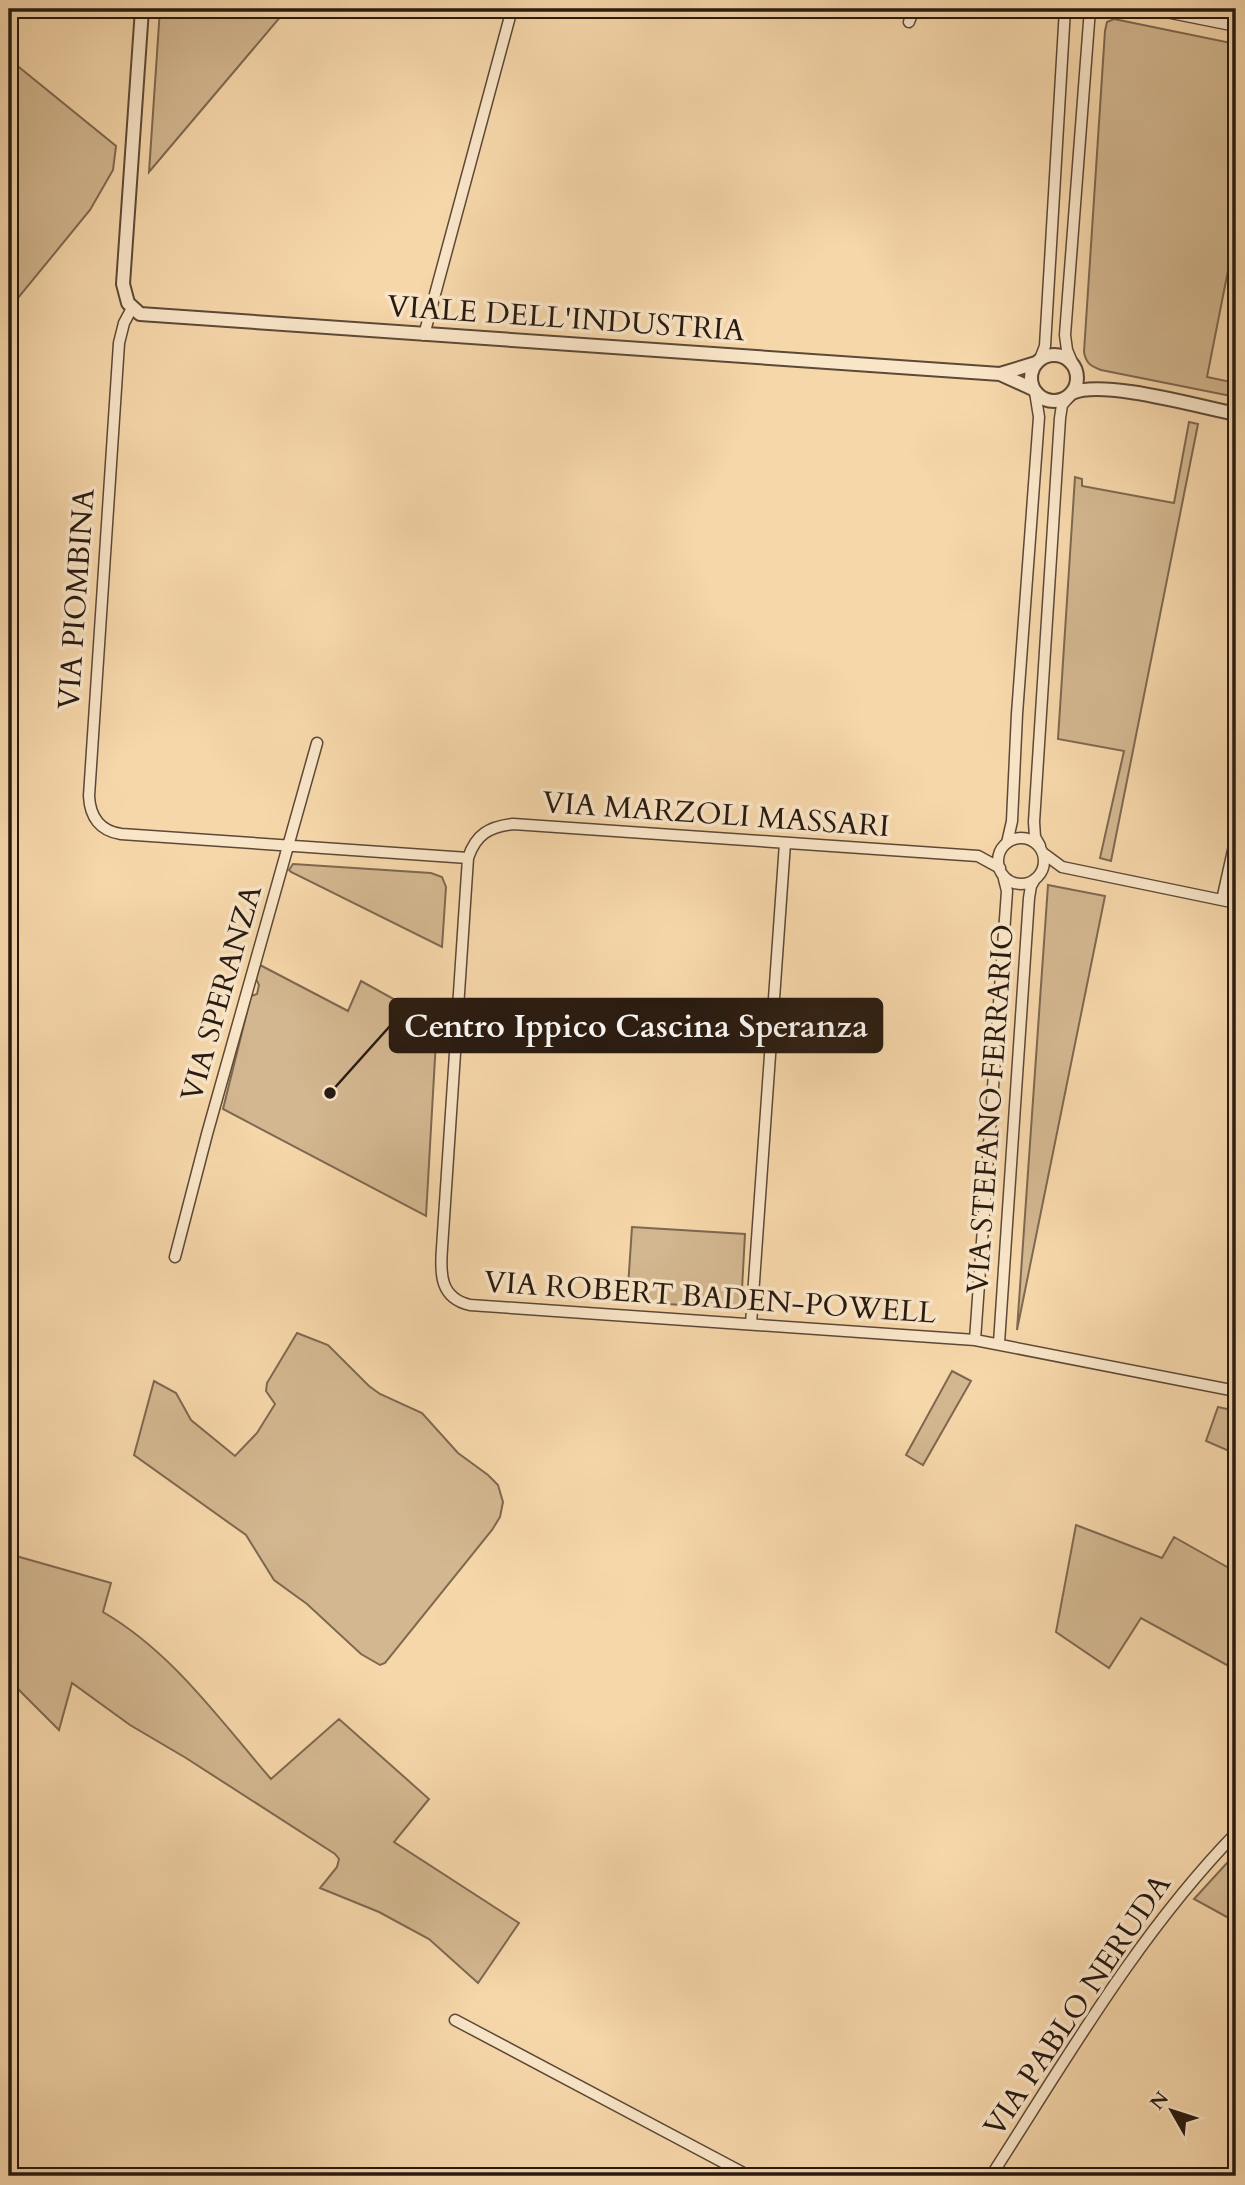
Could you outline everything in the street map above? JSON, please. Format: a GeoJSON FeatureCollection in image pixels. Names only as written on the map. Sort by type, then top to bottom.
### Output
{"type":"FeatureCollection","features":[{"type":"Feature","properties":{"kind":"street"},"geometry":{"type":"LineString","coordinates":[[132,307],[125,296],[123,284],[142,9]]}},
{"type":"Feature","properties":{"kind":"street"},"geometry":{"type":"LineString","coordinates":[[424,335],[512,9]]}},
{"type":"Feature","properties":{"kind":"street"},"geometry":{"type":"LineString","coordinates":[[909,22],[914,9]]}},
{"type":"Feature","properties":{"kind":"street"},"geometry":{"type":"LineString","coordinates":[[1062,867],[1029,882],[1015,883],[1002,872],[999,854],[1006,844],[1012,817],[1039,417],[1031,375],[1045,346],[1065,9]]}},
{"type":"Feature","properties":{"kind":"street"},"geometry":{"type":"LineString","coordinates":[[1038,876],[1044,860],[1035,837],[1034,822],[1060,418],[1062,405],[1077,383],[1065,335],[1090,9]]}},
{"type":"Feature","properties":{"kind":"street"},"geometry":{"type":"LineString","coordinates":[[1152,9],[1236,26]]}},
{"type":"Feature","properties":{"kind":"street","name":"VIALE DELL'INDUSTRIA"},"geometry":{"type":"LineString","coordinates":[[132,307],[140,314],[152,317],[1000,374]]}},
{"type":"Feature","properties":{"kind":"street","name":"VIA PIOMBINA"},"geometry":{"type":"LineString","coordinates":[[132,307],[122,328],[119,344],[90,808],[98,823],[114,833],[468,858]]}},
{"type":"Feature","properties":{"kind":"street"},"geometry":{"type":"LineString","coordinates":[[1000,374],[1053,355],[1066,358],[1085,377],[1108,388]]}},
{"type":"Feature","properties":{"kind":"street"},"geometry":{"type":"LineString","coordinates":[[1000,374],[1034,391],[1041,398],[1055,402],[1085,389],[1108,388],[1236,414]]}},
{"type":"Feature","properties":{"kind":"street","name":"VIA SPERANZA"},"geometry":{"type":"LineString","coordinates":[[175,1257],[317,743]]}},
{"type":"Feature","properties":{"kind":"street","name":"VIA MARZOLI MASSARI"},"geometry":{"type":"LineString","coordinates":[[468,858],[474,841],[481,834],[489,828],[513,824],[978,856],[1006,844]]}},
{"type":"Feature","properties":{"kind":"street"},"geometry":{"type":"LineString","coordinates":[[1222,900],[1236,837]]}},
{"type":"Feature","properties":{"kind":"street"},"geometry":{"type":"LineString","coordinates":[[1006,844],[1021,838],[1034,842],[1062,867],[1236,902]]}},
{"type":"Feature","properties":{"kind":"street"},"geometry":{"type":"LineString","coordinates":[[751,1324],[785,843]]}},
{"type":"Feature","properties":{"kind":"street","name":"VIA MARZOLI MASSARI"},"geometry":{"type":"LineString","coordinates":[[978,856],[1002,872]]}},
{"type":"Feature","properties":{"kind":"street","name":"VIA ROBERT BADEN-POWELL"},"geometry":{"type":"LineString","coordinates":[[468,858],[440,1273],[445,1287],[455,1299],[470,1306],[975,1340],[1236,1391]]}},
{"type":"Feature","properties":{"kind":"street","name":"VIA STEFANO FERRARIO"},"geometry":{"type":"LineString","coordinates":[[975,1340],[1007,891],[1002,872]]}},
{"type":"Feature","properties":{"kind":"street","name":"VIA STEFANO FERRARIO"},"geometry":{"type":"LineString","coordinates":[[999,1343],[1029,898],[1031,887],[1038,876]]}},
{"type":"Feature","properties":{"kind":"street","name":"VIA PABLO NERUDA"},"geometry":{"type":"LineString","coordinates":[[991,2176],[1146,1938],[1188,1885],[1236,1833]]}},
{"type":"Feature","properties":{"kind":"street"},"geometry":{"type":"LineString","coordinates":[[455,2020],[749,2176]]}},
{"type":"Feature","properties":{"kind":"shaded area"},"geometry":{"type":"Polygon","coordinates":[[[160,9],[287,9],[149,172],[160,9]]]}},
{"type":"Feature","properties":{"kind":"shaded area"},"geometry":{"type":"Polygon","coordinates":[[[1114,19],[1236,44],[1236,230],[1207,377],[1236,383],[1236,397],[1101,370],[1089,364],[1085,356],[1105,31],[1107,22],[1114,19]]]}},
{"type":"Feature","properties":{"kind":"shaded area"},"geometry":{"type":"Polygon","coordinates":[[[9,59],[116,146],[113,170],[90,210],[9,309],[9,59]]]}},
{"type":"Feature","properties":{"kind":"shaded area"},"geometry":{"type":"Polygon","coordinates":[[[1189,422],[1198,424],[1111,861],[1100,858],[1124,751],[1058,739],[1075,477],[1082,479],[1082,486],[1174,503],[1189,422]]]}},
{"type":"Feature","properties":{"kind":"shaded area"},"geometry":{"type":"Polygon","coordinates":[[[293,864],[431,873],[442,877],[446,887],[442,947],[291,872],[289,870],[293,864]]]}},
{"type":"Feature","properties":{"kind":"shaded area"},"geometry":{"type":"Polygon","coordinates":[[[1048,885],[1105,896],[1017,1330],[1048,885]]]}},
{"type":"Feature","properties":{"kind":"shaded area"},"geometry":{"type":"Polygon","coordinates":[[[260,965],[348,1011],[361,981],[437,1023],[426,1216],[223,1109],[251,996],[257,994],[259,985],[256,979],[260,965]]]}},
{"type":"Feature","properties":{"kind":"shaded area"},"geometry":{"type":"Polygon","coordinates":[[[632,1227],[745,1234],[741,1308],[627,1302],[632,1227]]]}},
{"type":"Feature","properties":{"kind":"shaded area"},"geometry":{"type":"Polygon","coordinates":[[[297,1333],[328,1345],[380,1394],[422,1413],[458,1453],[498,1485],[503,1502],[500,1517],[492,1530],[385,1663],[380,1665],[361,1654],[307,1604],[274,1580],[246,1535],[134,1455],[154,1381],[176,1393],[191,1420],[235,1456],[257,1433],[275,1404],[266,1391],[267,1383],[297,1333]]]}},
{"type":"Feature","properties":{"kind":"shaded area"},"geometry":{"type":"Polygon","coordinates":[[[952,1371],[971,1381],[923,1465],[906,1455],[952,1371]]]}},
{"type":"Feature","properties":{"kind":"shaded area"},"geometry":{"type":"Polygon","coordinates":[[[1218,1407],[1236,1411],[1236,1454],[1206,1441],[1218,1407]]]}},
{"type":"Feature","properties":{"kind":"shaded area"},"geometry":{"type":"Polygon","coordinates":[[[1076,1525],[1162,1558],[1174,1537],[1236,1572],[1236,1670],[1141,1618],[1109,1668],[1056,1632],[1076,1525]]]}},
{"type":"Feature","properties":{"kind":"shaded area"},"geometry":{"type":"Polygon","coordinates":[[[9,1554],[111,1583],[103,1612],[128,1628],[173,1667],[271,1779],[339,1719],[429,1799],[394,1842],[519,1923],[478,1983],[429,1939],[379,1912],[320,1888],[337,1867],[339,1859],[335,1854],[130,1725],[72,1683],[59,1730],[9,1680],[9,1554]]]}},
{"type":"Feature","properties":{"kind":"shaded area"},"geometry":{"type":"Polygon","coordinates":[[[1236,1853],[1236,1922],[1194,1899],[1236,1853]]]}},
{"type":"Feature","properties":{"kind":"place","name":"Centro Ippico Cascina Speranza"},"geometry":{"type":"Point","coordinates":[330,1093]}}]}
